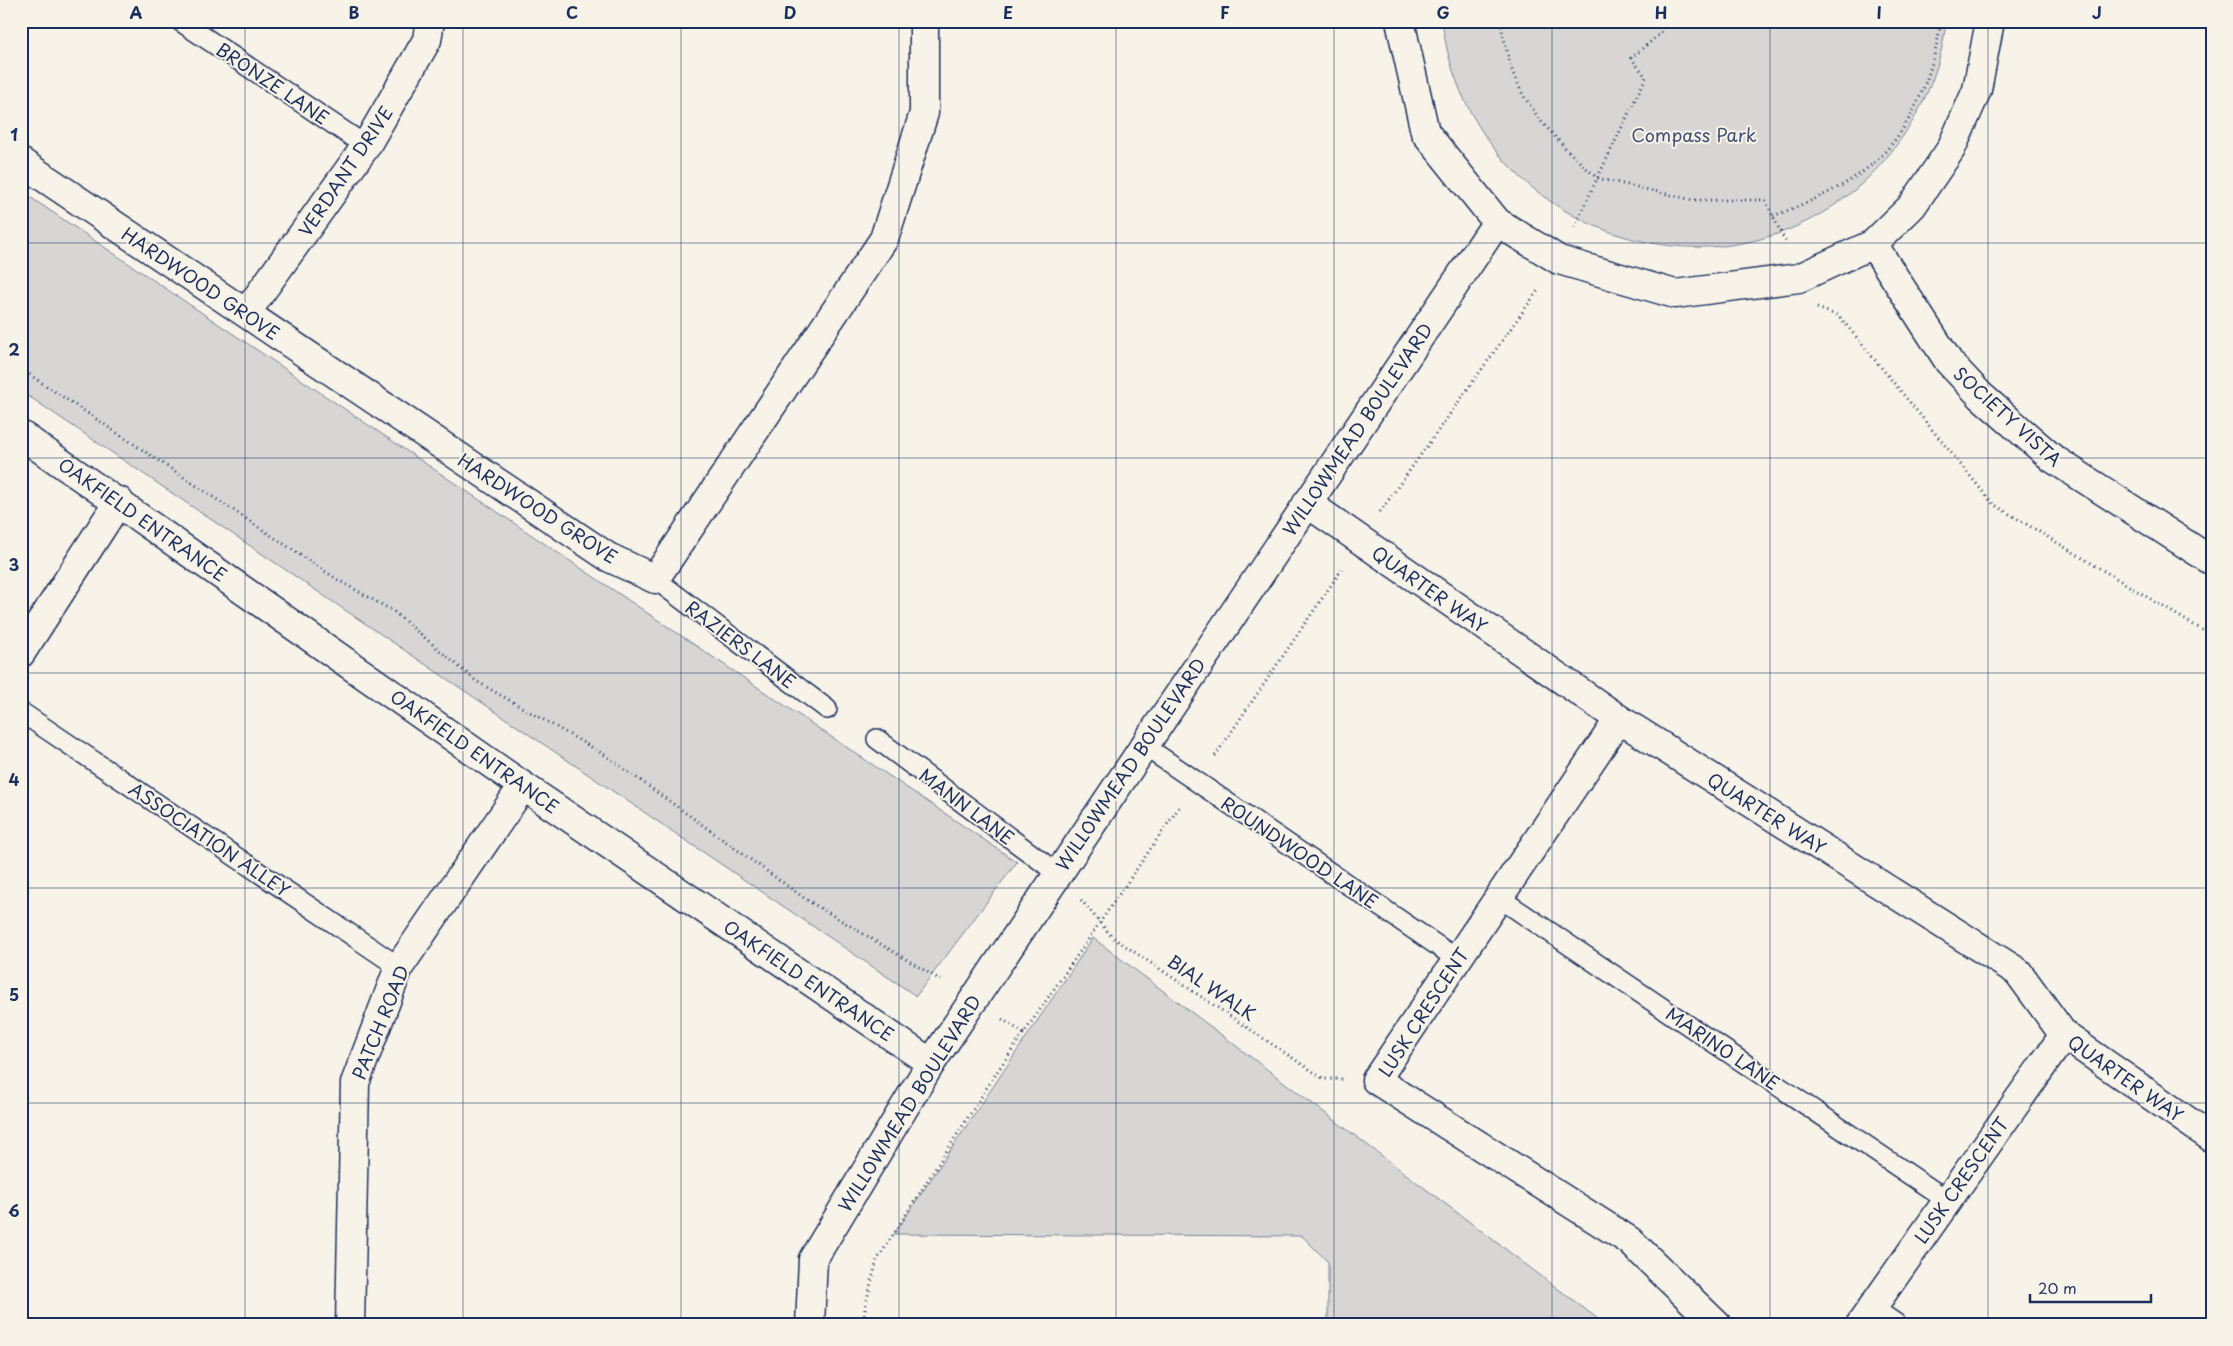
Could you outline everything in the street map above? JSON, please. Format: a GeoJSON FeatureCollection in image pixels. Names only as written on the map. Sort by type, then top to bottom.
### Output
{"type":"FeatureCollection","features":[{"type":"Feature","properties":{"kind":"street","name":"VERDANT DRIVE"},"geometry":{"type":"LineString","coordinates":[[246,314],[366,146],[427,40],[430,21]]}},
{"type":"Feature","properties":{"kind":"street"},"geometry":{"type":"LineString","coordinates":[[656,579],[884,240],[924,113],[924,21]]}},
{"type":"Feature","properties":{"kind":"street"},"geometry":{"type":"LineString","coordinates":[[1400,21],[1425,132],[1497,222],[1559,260],[1674,294],[1799,278],[1872,244],[1912,206],[1951,149],[1977,90],[1990,21]]}},
{"type":"Feature","properties":{"kind":"street","name":"HARDWOOD GROVE"},"geometry":{"type":"LineString","coordinates":[[21,162],[608,557],[656,579]]}},
{"type":"Feature","properties":{"kind":"street","name":"WILLOWMEAD BOULEVARD"},"geometry":{"type":"LineString","coordinates":[[810,1325],[813,1259],[931,1063],[1143,745],[1497,222]]}},
{"type":"Feature","properties":{"kind":"street","name":"SOCIETY VISTA"},"geometry":{"type":"LineString","coordinates":[[1872,244],[1950,362],[1980,396],[2052,458],[2212,561]]}},
{"type":"Feature","properties":{"kind":"street","name":"OAKFIELD ENTRANCE"},"geometry":{"type":"LineString","coordinates":[[21,434],[523,786],[931,1063]]}},
{"type":"Feature","properties":{"kind":"street"},"geometry":{"type":"LineString","coordinates":[[21,652],[119,501]]}},
{"type":"Feature","properties":{"kind":"street","name":"QUARTER WAY"},"geometry":{"type":"LineString","coordinates":[[1307,503],[1618,719],[2018,972],[2064,1035],[2212,1138]]}},
{"type":"Feature","properties":{"kind":"street","name":"LUSK CRESCENT"},"geometry":{"type":"LineString","coordinates":[[1618,719],[1376,1080],[1630,1241],[1718,1325]]}},
{"type":"Feature","properties":{"kind":"street","name":"PATCH ROAD"},"geometry":{"type":"LineString","coordinates":[[350,1325],[355,1084],[399,967],[523,786]]}},
{"type":"Feature","properties":{"kind":"street","name":"LUSK CRESCENT"},"geometry":{"type":"LineString","coordinates":[[1866,1316],[2064,1035]]}},
{"type":"Feature","properties":{"kind":"lane","name":"BRONZE LANE"},"geometry":{"type":"LineString","coordinates":[[180,21],[366,146]]}},
{"type":"Feature","properties":{"kind":"lane","name":"RAZIERS LANE"},"geometry":{"type":"LineString","coordinates":[[656,579],[827,709]]}},
{"type":"Feature","properties":{"kind":"lane","name":"ASSOCIATION ALLEY"},"geometry":{"type":"LineString","coordinates":[[21,712],[399,967]]}},
{"type":"Feature","properties":{"kind":"lane","name":"MANN LANE"},"geometry":{"type":"LineString","coordinates":[[877,739],[1057,873]]}},
{"type":"Feature","properties":{"kind":"lane","name":"ROUNDWOOD LANE"},"geometry":{"type":"LineString","coordinates":[[1143,745],[1457,959]]}},
{"type":"Feature","properties":{"kind":"lane","name":"MARINO LANE"},"geometry":{"type":"LineString","coordinates":[[1498,897],[1947,1200]]}},
{"type":"Feature","properties":{"kind":"lane"},"geometry":{"type":"LineString","coordinates":[[1866,1316],[1898,1325]]}},
{"type":"Feature","properties":{"kind":"path"},"geometry":{"type":"LineString","coordinates":[[1500,21],[1511,68],[1523,95],[1546,126],[1597,178],[1693,200],[1766,200],[1788,248],[1808,305],[1839,316],[1993,504],[2212,636]]}},
{"type":"Feature","properties":{"kind":"path"},"geometry":{"type":"LineString","coordinates":[[1559,260],[1646,77],[1630,58],[1661,33],[1655,21]]}},
{"type":"Feature","properties":{"kind":"path"},"geometry":{"type":"LineString","coordinates":[[1773,216],[1825,194],[1866,169],[1882,154],[1904,127],[1930,74],[1941,21]]}},
{"type":"Feature","properties":{"kind":"path"},"geometry":{"type":"LineString","coordinates":[[21,369],[338,580],[393,611],[476,681],[605,755],[807,900],[916,964],[1024,1034]]}},
{"type":"Feature","properties":{"kind":"path","name":"BIAL WALK"},"geometry":{"type":"LineString","coordinates":[[1057,873],[1112,936],[1324,1079],[1376,1080]]}},
{"type":"Feature","properties":{"kind":"green space","name":"Compass Park"},"geometry":{"type":"Polygon","coordinates":[[[1442,21],[1946,21],[1936,70],[1924,101],[1916,115],[1898,143],[1840,201],[1773,235],[1701,247],[1630,238],[1563,209],[1506,163],[1464,99],[1442,21]]]}},
{"type":"Feature","properties":{"kind":"green space"},"geometry":{"type":"Polygon","coordinates":[[[21,191],[1017,862],[916,996],[21,391],[21,191]]]}},
{"type":"Feature","properties":{"kind":"green space"},"geometry":{"type":"Polygon","coordinates":[[[1093,938],[1606,1325],[1328,1325],[1328,1262],[1302,1236],[894,1234],[1093,938]]]}}]}
